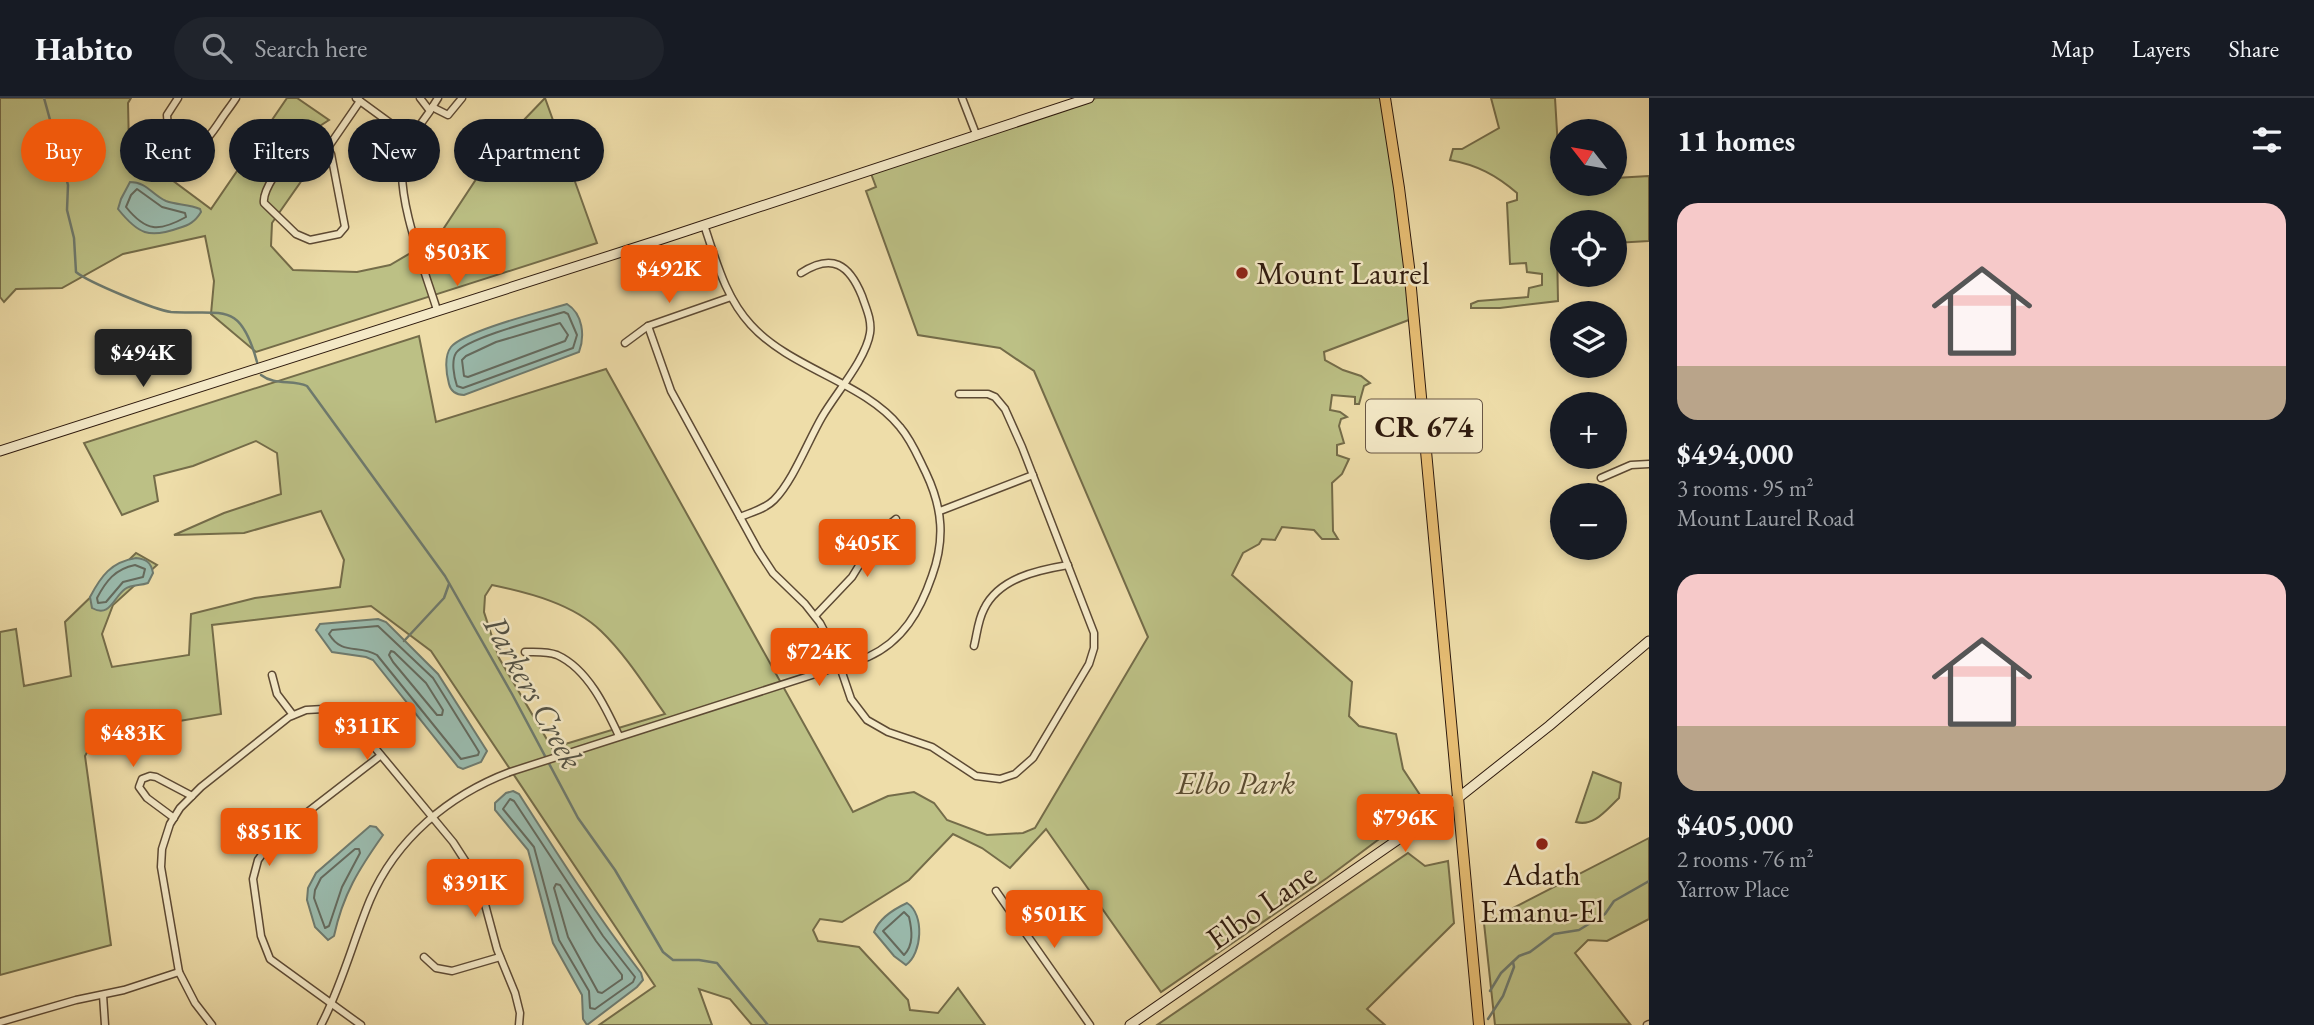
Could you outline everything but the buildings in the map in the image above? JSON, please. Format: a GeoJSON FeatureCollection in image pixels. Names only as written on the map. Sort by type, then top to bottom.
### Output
{"type":"FeatureCollection","features":[{"type":"Feature","properties":{"kind":"main road"},"geometry":{"type":"LineString","coordinates":[[0,451],[1089,98]]}},
{"type":"Feature","properties":{"kind":"main road","name":"CR 674"},"geometry":{"type":"LineString","coordinates":[[1385,98],[1409,267],[1479,1025]]}},
{"type":"Feature","properties":{"kind":"main road","name":"Elbo Lane"},"geometry":{"type":"LineString","coordinates":[[1130,1025],[1458,798],[1549,726],[1649,641]]}},
{"type":"Feature","properties":{"kind":"street"},"geometry":{"type":"LineString","coordinates":[[178,98],[167,115],[167,128],[183,142],[195,147],[202,146],[236,98]]}},
{"type":"Feature","properties":{"kind":"street"},"geometry":{"type":"LineString","coordinates":[[420,98],[431,109],[448,115],[461,98]]}},
{"type":"Feature","properties":{"kind":"street"},"geometry":{"type":"LineString","coordinates":[[425,119],[438,98]]}},
{"type":"Feature","properties":{"kind":"street"},"geometry":{"type":"LineString","coordinates":[[962,98],[976,134]]}},
{"type":"Feature","properties":{"kind":"street"},"geometry":{"type":"LineString","coordinates":[[334,138],[358,100],[384,119]]}},
{"type":"Feature","properties":{"kind":"street"},"geometry":{"type":"LineString","coordinates":[[327,149],[331,154],[345,227],[339,234],[310,240],[296,234],[264,203],[263,197],[290,157],[302,152],[327,149]]}},
{"type":"Feature","properties":{"kind":"street"},"geometry":{"type":"LineString","coordinates":[[402,182],[412,231],[437,310]]}},
{"type":"Feature","properties":{"kind":"street"},"geometry":{"type":"LineString","coordinates":[[321,1025],[332,1004],[381,878],[400,849],[432,818],[464,794],[498,777],[879,652],[896,639],[917,614],[926,595],[939,552],[942,528],[940,511],[930,482],[914,448],[900,426],[881,408],[768,340],[750,324],[731,298],[704,225]]}},
{"type":"Feature","properties":{"kind":"street"},"geometry":{"type":"LineString","coordinates":[[740,517],[764,507],[777,496],[863,352],[870,334],[870,321],[864,304],[851,276],[838,264],[822,262],[801,273]]}},
{"type":"Feature","properties":{"kind":"street"},"geometry":{"type":"LineString","coordinates":[[625,342],[648,326],[731,298]]}},
{"type":"Feature","properties":{"kind":"street"},"geometry":{"type":"LineString","coordinates":[[648,326],[671,391],[740,517],[773,573],[815,616],[831,643],[854,704],[861,714],[873,724],[932,747],[976,776],[1000,779],[1015,774],[1033,758],[1085,672],[1094,648],[1093,625],[1033,475],[1000,402],[988,394],[959,394]]}},
{"type":"Feature","properties":{"kind":"street"},"geometry":{"type":"LineString","coordinates":[[1601,478],[1631,465],[1649,464]]}},
{"type":"Feature","properties":{"kind":"street"},"geometry":{"type":"LineString","coordinates":[[940,511],[1033,475]]}},
{"type":"Feature","properties":{"kind":"street"},"geometry":{"type":"LineString","coordinates":[[815,616],[852,577],[879,533],[896,519]]}},
{"type":"Feature","properties":{"kind":"street"},"geometry":{"type":"LineString","coordinates":[[974,646],[983,609],[998,591],[1010,582],[1068,565]]}},
{"type":"Feature","properties":{"kind":"street"},"geometry":{"type":"LineString","coordinates":[[525,652],[548,653],[569,664],[586,680],[603,704],[619,736]]}},
{"type":"Feature","properties":{"kind":"street"},"geometry":{"type":"LineString","coordinates":[[272,675],[277,694],[293,715]]}},
{"type":"Feature","properties":{"kind":"street"},"geometry":{"type":"LineString","coordinates":[[212,1025],[195,1003],[179,972],[161,858],[163,841],[174,818],[192,796],[293,715],[315,709],[333,710],[356,726],[453,842],[478,881],[500,957],[518,1003],[519,1025]]}},
{"type":"Feature","properties":{"kind":"street"},"geometry":{"type":"LineString","coordinates":[[361,1025],[276,964],[266,953],[253,879],[258,860],[274,838],[380,756]]}},
{"type":"Feature","properties":{"kind":"street"},"geometry":{"type":"LineString","coordinates":[[174,818],[141,791],[139,787],[142,779],[156,777],[192,796]]}},
{"type":"Feature","properties":{"kind":"street"},"geometry":{"type":"LineString","coordinates":[[996,891],[1090,1025]]}},
{"type":"Feature","properties":{"kind":"street"},"geometry":{"type":"LineString","coordinates":[[424,957],[436,968],[452,971],[500,957]]}},
{"type":"Feature","properties":{"kind":"street"},"geometry":{"type":"LineString","coordinates":[[0,1022],[179,972]]}},
{"type":"Feature","properties":{"kind":"street"},"geometry":{"type":"LineString","coordinates":[[103,995],[105,1025]]}},
{"type":"Feature","properties":{"kind":"green space"},"geometry":{"type":"Polygon","coordinates":[[[0,98],[131,98],[128,103],[128,119],[120,119],[120,182],[175,182],[211,209],[229,182],[301,182],[272,223],[271,246],[293,270],[357,272],[390,265],[438,237],[474,182],[575,182],[597,243],[256,352],[211,314],[214,281],[205,236],[123,254],[62,288],[16,289],[4,302],[0,297],[0,98]]]}},
{"type":"Feature","properties":{"kind":"green space"},"geometry":{"type":"Polygon","coordinates":[[[287,98],[297,98],[328,119],[273,119],[287,98]]]}},
{"type":"Feature","properties":{"kind":"green space"},"geometry":{"type":"Polygon","coordinates":[[[545,98],[553,119],[525,119],[545,98]]]}},
{"type":"Feature","properties":{"kind":"green space","name":"Elbo Park"},"geometry":{"type":"Polygon","coordinates":[[[1096,98],[1384,98],[1414,318],[1324,352],[1325,360],[1361,376],[1370,383],[1364,386],[1359,404],[1355,404],[1355,397],[1332,395],[1330,410],[1347,417],[1341,419],[1339,426],[1344,443],[1337,445],[1337,455],[1349,459],[1342,474],[1332,483],[1333,531],[1338,539],[1322,539],[1314,530],[1282,527],[1275,540],[1262,539],[1259,544],[1243,553],[1232,575],[1352,682],[1349,716],[1359,726],[1396,734],[1403,769],[1426,804],[1327,878],[1161,992],[1046,829],[1010,868],[982,848],[953,834],[909,880],[842,922],[820,919],[813,930],[818,941],[859,947],[908,1000],[910,1010],[938,1013],[958,988],[985,1025],[752,1025],[730,999],[699,989],[712,1025],[599,1025],[655,986],[431,651],[371,606],[212,625],[221,714],[97,735],[85,756],[111,945],[0,975],[0,632],[16,629],[24,686],[71,676],[65,622],[136,553],[157,565],[113,605],[102,634],[112,667],[189,655],[191,614],[255,598],[340,587],[344,560],[321,511],[244,533],[174,535],[224,513],[281,494],[277,453],[256,441],[193,466],[154,476],[158,501],[122,515],[84,443],[419,336],[436,422],[606,369],[853,812],[888,796],[914,792],[934,803],[947,820],[987,835],[1023,833],[1035,828],[1148,637],[1034,371],[1000,348],[918,335],[866,191],[876,187],[870,171],[1096,98]],[[492,585],[485,596],[484,612],[499,658],[552,748],[665,714],[619,650],[590,622],[550,601],[492,585]]]}},
{"type":"Feature","properties":{"kind":"green space"},"geometry":{"type":"Polygon","coordinates":[[[1491,98],[1555,98],[1556,119],[1550,119],[1550,196],[1628,196],[1628,177],[1649,176],[1649,241],[1627,242],[1627,210],[1550,210],[1550,287],[1558,287],[1558,301],[1500,308],[1471,308],[1471,304],[1478,301],[1528,297],[1529,288],[1542,285],[1542,274],[1527,272],[1526,263],[1510,264],[1507,203],[1517,200],[1517,193],[1486,172],[1450,160],[1453,149],[1462,149],[1499,128],[1491,98]]]}},
{"type":"Feature","properties":{"kind":"green space"},"geometry":{"type":"Polygon","coordinates":[[[1593,772],[1621,783],[1619,798],[1594,820],[1576,822],[1593,772]]]}},
{"type":"Feature","properties":{"kind":"green space"},"geometry":{"type":"Polygon","coordinates":[[[1649,838],[1649,919],[1607,941],[1588,940],[1575,953],[1630,1024],[1495,1025],[1484,923],[1649,838]]]}},
{"type":"Feature","properties":{"kind":"green space"},"geometry":{"type":"Polygon","coordinates":[[[1408,853],[1425,866],[1448,861],[1454,923],[1367,1009],[1385,1025],[1157,1025],[1408,853]]]}},
{"type":"Feature","properties":{"kind":"water"},"geometry":{"type":"Polygon","coordinates":[[[130,182],[145,186],[166,201],[196,207],[201,212],[194,221],[183,227],[160,233],[145,232],[132,224],[118,209],[130,182]]]}},
{"type":"Feature","properties":{"kind":"water"},"geometry":{"type":"Polygon","coordinates":[[[567,304],[576,313],[581,326],[579,352],[464,395],[456,394],[451,389],[447,360],[451,347],[459,341],[487,328],[567,304]]]}},
{"type":"Feature","properties":{"kind":"water"},"geometry":{"type":"Polygon","coordinates":[[[136,558],[145,560],[151,566],[153,573],[148,583],[125,589],[111,606],[103,611],[92,608],[90,597],[103,576],[120,563],[136,558]]]}},
{"type":"Feature","properties":{"kind":"water"},"geometry":{"type":"Polygon","coordinates":[[[378,619],[386,622],[438,674],[487,751],[481,762],[463,769],[458,767],[373,660],[332,652],[316,630],[320,624],[378,619]]]}},
{"type":"Feature","properties":{"kind":"water"},"geometry":{"type":"Polygon","coordinates":[[[513,791],[519,794],[593,907],[641,973],[643,980],[637,987],[587,1025],[583,1019],[582,995],[553,943],[528,850],[495,810],[495,803],[506,793],[513,791]]]}},
{"type":"Feature","properties":{"kind":"water"},"geometry":{"type":"Polygon","coordinates":[[[370,826],[376,827],[383,835],[353,882],[334,936],[328,940],[315,927],[307,900],[308,888],[316,873],[370,826]]]}},
{"type":"Feature","properties":{"kind":"water"},"geometry":{"type":"Polygon","coordinates":[[[907,903],[917,916],[919,934],[915,952],[906,965],[894,956],[874,932],[888,915],[907,903]]]}},
{"type":"Feature","properties":{"kind":"waterway","name":"Parkers Creek"},"geometry":{"type":"LineString","coordinates":[[44,98],[68,185],[67,210],[74,238],[76,272],[107,289],[163,310],[227,315],[244,328],[257,362]]}},
{"type":"Feature","properties":{"kind":"waterway","name":"Parkers Creek"},"geometry":{"type":"LineString","coordinates":[[261,375],[272,380],[307,386],[445,576],[578,818],[615,870],[663,952],[673,960],[717,963],[768,1025]]}},
{"type":"Feature","properties":{"kind":"waterway"},"geometry":{"type":"LineString","coordinates":[[404,641],[444,598],[449,584]]}},
{"type":"Feature","properties":{"kind":"waterway","name":"Parkers Creek"},"geometry":{"type":"LineString","coordinates":[[1490,991],[1501,973],[1519,956],[1530,952],[1554,934],[1579,930],[1605,914],[1614,901],[1649,881]]}},
{"type":"Feature","properties":{"kind":"waterway","name":"Parkers Creek"},"geometry":{"type":"LineString","coordinates":[[1488,1019],[1503,996],[1514,967],[1513,962]]}},
{"type":"Feature","properties":{"kind":"place","name":"Mount Laurel"},"geometry":{"type":"Point","coordinates":[1242,273]}},
{"type":"Feature","properties":{"kind":"place","name":"Adath Emanu-El"},"geometry":{"type":"Point","coordinates":[1542,844]}}]}
